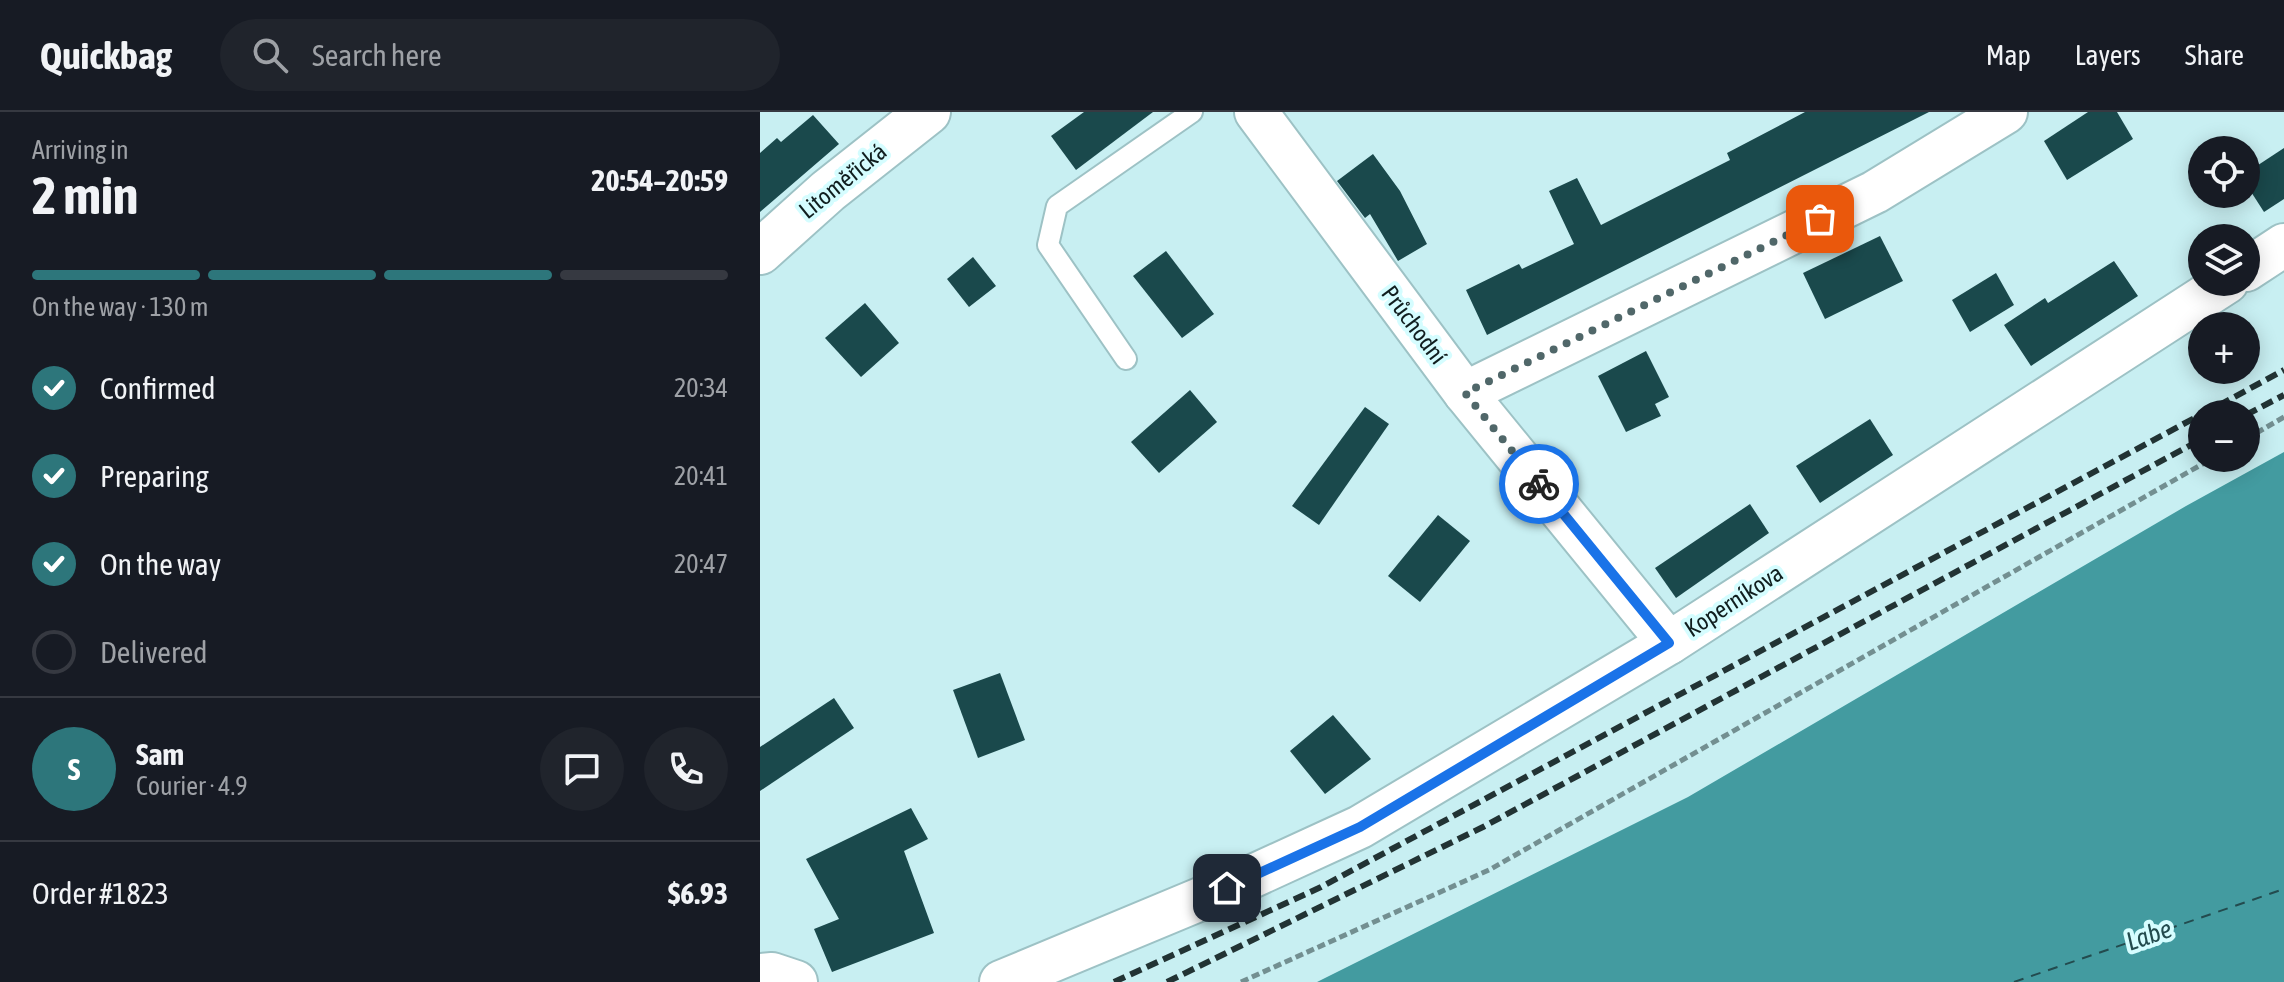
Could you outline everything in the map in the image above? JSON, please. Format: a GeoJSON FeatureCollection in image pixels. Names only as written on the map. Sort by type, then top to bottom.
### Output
{"type":"FeatureCollection","features":[{"type":"Feature","properties":{"kind":"main road","name":"Litoměřická"},"geometry":{"type":"LineString","coordinates":[[760,252],[828,191],[928,112]]}},
{"type":"Feature","properties":{"kind":"street","name":"Průchodní"},"geometry":{"type":"LineString","coordinates":[[1256,112],[1465,393],[1669,643]]}},
{"type":"Feature","properties":{"kind":"street"},"geometry":{"type":"LineString","coordinates":[[1465,393],[1875,192],[2006,112]]}},
{"type":"Feature","properties":{"kind":"street"},"geometry":{"type":"LineString","coordinates":[[2260,261],[2284,245]]}},
{"type":"Feature","properties":{"kind":"street","name":"Koperníkova"},"geometry":{"type":"LineString","coordinates":[[1001,982],[1227,888],[1360,827],[1669,643],[2205,296]]}},
{"type":"Feature","properties":{"kind":"street"},"geometry":{"type":"LineString","coordinates":[[760,975],[772,974],[796,982]]}},
{"type":"Feature","properties":{"kind":"lane"},"geometry":{"type":"LineString","coordinates":[[1126,359],[1048,245],[1057,206],[1192,112]]}},
{"type":"Feature","properties":{"kind":"path"},"geometry":{"type":"LineString","coordinates":[[2260,431],[2284,417]]}},
{"type":"Feature","properties":{"kind":"path"},"geometry":{"type":"LineString","coordinates":[[1241,982],[1489,870],[2188,472]]}},
{"type":"Feature","properties":{"kind":"water","name":"Labe"},"geometry":{"type":"Polygon","coordinates":[[[2284,452],[2284,982],[1317,982],[1688,797],[2186,506],[2248,472],[2260,472],[2260,465],[2284,452]]]}},
{"type":"Feature","properties":{"kind":"building"},"geometry":{"type":"Polygon","coordinates":[[[1084,112],[1153,112],[1076,170],[1051,136],[1084,112]]]}},
{"type":"Feature","properties":{"kind":"building"},"geometry":{"type":"Polygon","coordinates":[[[1805,112],[1929,112],[1487,335],[1466,290],[1519,264],[1522,269],[1574,244],[1549,191],[1577,178],[1601,225],[1730,160],[1727,153],[1805,112]]]}},
{"type":"Feature","properties":{"kind":"building"},"geometry":{"type":"Polygon","coordinates":[[[2088,112],[2117,112],[2133,139],[2067,180],[2044,141],[2088,112]]]}},
{"type":"Feature","properties":{"kind":"building"},"geometry":{"type":"Polygon","coordinates":[[[813,115],[839,144],[760,212],[760,153],[777,138],[781,142],[813,115]]]}},
{"type":"Feature","properties":{"kind":"building"},"geometry":{"type":"Polygon","coordinates":[[[2284,148],[2284,199],[2264,212],[2260,206],[2260,164],[2284,148]]]}},
{"type":"Feature","properties":{"kind":"building"},"geometry":{"type":"Polygon","coordinates":[[[1373,154],[1400,191],[1427,244],[1398,261],[1370,214],[1365,218],[1337,181],[1373,154]]]}},
{"type":"Feature","properties":{"kind":"building"},"geometry":{"type":"Polygon","coordinates":[[[1880,236],[1903,281],[1825,319],[1803,273],[1880,236]]]}},
{"type":"Feature","properties":{"kind":"building"},"geometry":{"type":"Polygon","coordinates":[[[1166,251],[1214,314],[1182,338],[1133,276],[1166,251]]]}},
{"type":"Feature","properties":{"kind":"building"},"geometry":{"type":"Polygon","coordinates":[[[973,257],[996,286],[969,307],[947,279],[973,257]]]}},
{"type":"Feature","properties":{"kind":"building"},"geometry":{"type":"Polygon","coordinates":[[[2114,261],[2138,296],[2031,366],[2004,325],[2045,298],[2048,303],[2114,261]]]}},
{"type":"Feature","properties":{"kind":"building"},"geometry":{"type":"Polygon","coordinates":[[[1996,273],[2014,305],[1970,332],[1952,300],[1996,273]]]}},
{"type":"Feature","properties":{"kind":"building"},"geometry":{"type":"Polygon","coordinates":[[[865,303],[899,343],[861,377],[825,338],[865,303]]]}},
{"type":"Feature","properties":{"kind":"building"},"geometry":{"type":"Polygon","coordinates":[[[1646,351],[1669,397],[1655,404],[1661,416],[1626,432],[1598,376],[1646,351]]]}},
{"type":"Feature","properties":{"kind":"building"},"geometry":{"type":"Polygon","coordinates":[[[1190,390],[1217,422],[1159,473],[1131,442],[1190,390]]]}},
{"type":"Feature","properties":{"kind":"building"},"geometry":{"type":"Polygon","coordinates":[[[1365,407],[1389,424],[1319,525],[1292,506],[1365,407]]]}},
{"type":"Feature","properties":{"kind":"building"},"geometry":{"type":"Polygon","coordinates":[[[1870,419],[1893,455],[1820,503],[1796,466],[1870,419]]]}},
{"type":"Feature","properties":{"kind":"building"},"geometry":{"type":"Polygon","coordinates":[[[1750,504],[1769,533],[1676,598],[1655,568],[1750,504]]]}},
{"type":"Feature","properties":{"kind":"building"},"geometry":{"type":"Polygon","coordinates":[[[1438,515],[1470,541],[1420,602],[1388,576],[1438,515]]]}},
{"type":"Feature","properties":{"kind":"building"},"geometry":{"type":"Polygon","coordinates":[[[1000,673],[1025,740],[978,758],[953,690],[1000,673]]]}},
{"type":"Feature","properties":{"kind":"building"},"geometry":{"type":"Polygon","coordinates":[[[834,698],[854,728],[760,791],[760,747],[834,698]]]}},
{"type":"Feature","properties":{"kind":"building"},"geometry":{"type":"Polygon","coordinates":[[[1333,715],[1371,759],[1325,794],[1290,751],[1333,715]]]}},
{"type":"Feature","properties":{"kind":"building"},"geometry":{"type":"Polygon","coordinates":[[[911,808],[928,839],[904,851],[934,933],[832,972],[814,929],[839,919],[806,859],[911,808]]]}},
{"type":"Feature","properties":{"kind":"ferry route"},"geometry":{"type":"LineString","coordinates":[[2014,982],[2284,889]]}},
{"type":"Feature","properties":{"kind":"railway"},"geometry":{"type":"LineString","coordinates":[[2229,400],[2284,370]]}},
{"type":"Feature","properties":{"kind":"railway"},"geometry":{"type":"LineString","coordinates":[[2260,408],[2284,395]]}},
{"type":"Feature","properties":{"kind":"railway"},"geometry":{"type":"LineString","coordinates":[[1114,982],[1321,887],[2188,422]]}},
{"type":"Feature","properties":{"kind":"railway"},"geometry":{"type":"LineString","coordinates":[[1167,982],[1483,827],[2188,447]]}},
{"type":"Feature","properties":{"kind":"way so far"},"geometry":{"type":"LineString","coordinates":[[1539,484],[1465,393],[1820,219]]}},
{"type":"Feature","properties":{"kind":"route"},"geometry":{"type":"LineString","coordinates":[[1227,888],[1360,827],[1669,643],[1539,484]]}}]}
